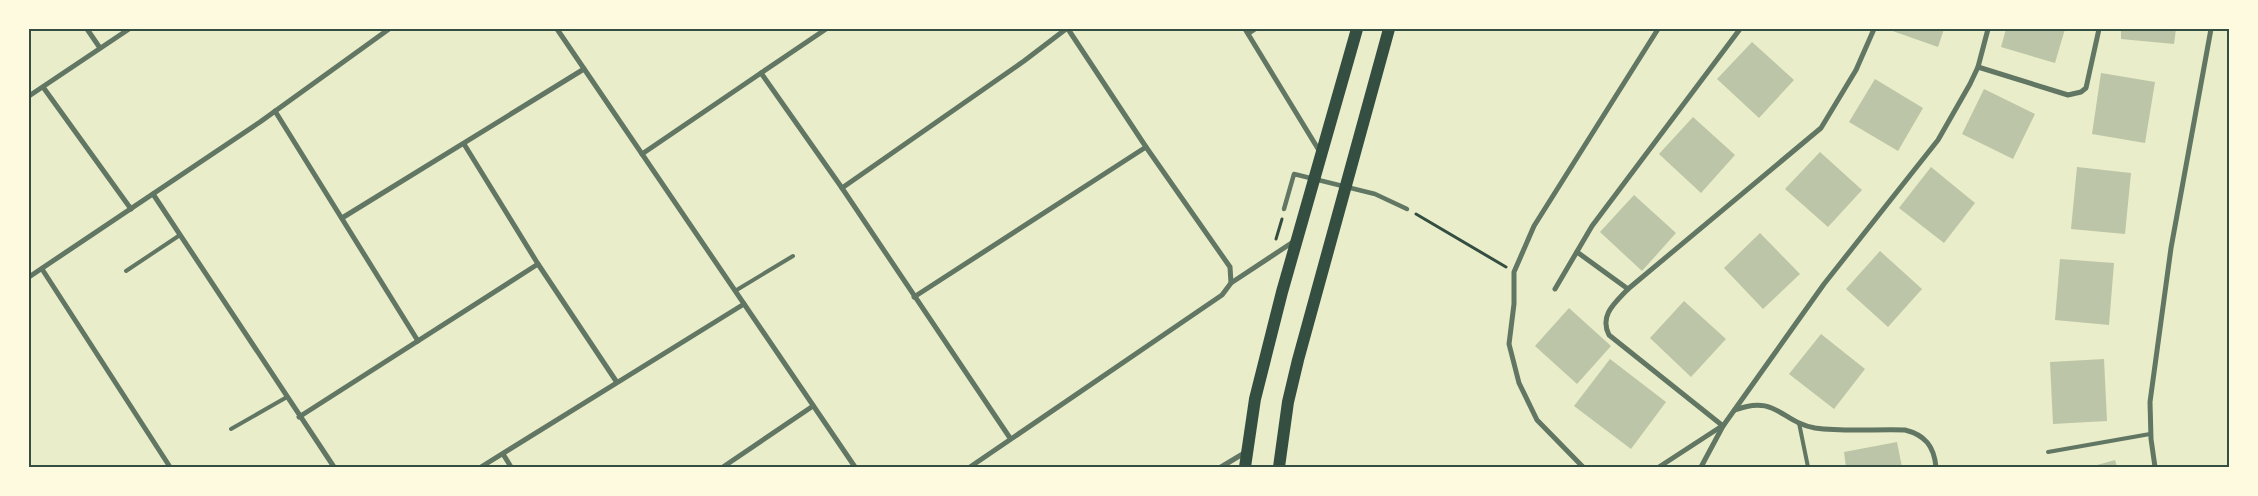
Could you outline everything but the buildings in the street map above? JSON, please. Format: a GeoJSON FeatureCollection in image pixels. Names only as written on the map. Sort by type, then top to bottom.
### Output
{"type":"FeatureCollection","features":[{"type":"Feature","properties":{"kind":"main road"},"geometry":{"type":"LineString","coordinates":[[1245,467],[1246,452],[1264,363],[1282,292],[1320,153],[1357,29]]}},
{"type":"Feature","properties":{"kind":"main road"},"geometry":{"type":"LineString","coordinates":[[1279,467],[1288,402],[1298,360],[1389,29]]}},
{"type":"Feature","properties":{"kind":"street"},"geometry":{"type":"LineString","coordinates":[[87,29],[100,48]]}},
{"type":"Feature","properties":{"kind":"street"},"geometry":{"type":"LineString","coordinates":[[29,96],[129,29]]}},
{"type":"Feature","properties":{"kind":"street"},"geometry":{"type":"LineString","coordinates":[[29,278],[275,112],[390,29]]}},
{"type":"Feature","properties":{"kind":"street"},"geometry":{"type":"LineString","coordinates":[[557,29],[855,467]]}},
{"type":"Feature","properties":{"kind":"street"},"geometry":{"type":"LineString","coordinates":[[642,154],[826,29]]}},
{"type":"Feature","properties":{"kind":"street"},"geometry":{"type":"LineString","coordinates":[[842,188],[1067,29],[1230,267],[1231,283]]}},
{"type":"Feature","properties":{"kind":"street"},"geometry":{"type":"LineString","coordinates":[[1255,29],[1247,31],[1320,153]]}},
{"type":"Feature","properties":{"kind":"street"},"geometry":{"type":"LineString","coordinates":[[1583,467],[1538,420],[1519,383],[1509,344],[1514,304],[1514,272],[1534,226],[1658,29]]}},
{"type":"Feature","properties":{"kind":"street"},"geometry":{"type":"LineString","coordinates":[[1555,289],[1592,226],[1740,29]]}},
{"type":"Feature","properties":{"kind":"street"},"geometry":{"type":"LineString","coordinates":[[1723,426],[1609,335],[1606,327],[1607,313],[1628,289],[1820,128],[1856,70],[1874,29]]}},
{"type":"Feature","properties":{"kind":"street"},"geometry":{"type":"LineString","coordinates":[[1701,467],[1712,450],[1723,426],[1824,284],[1938,140],[1960,104],[1978,67],[1988,29]]}},
{"type":"Feature","properties":{"kind":"street"},"geometry":{"type":"LineString","coordinates":[[1978,67],[2068,95],[2075,94],[2086,88],[2099,29]]}},
{"type":"Feature","properties":{"kind":"street"},"geometry":{"type":"LineString","coordinates":[[2155,467],[2150,434],[2150,402],[2171,248],[2211,29]]}},
{"type":"Feature","properties":{"kind":"street"},"geometry":{"type":"LineString","coordinates":[[342,218],[584,69]]}},
{"type":"Feature","properties":{"kind":"street"},"geometry":{"type":"LineString","coordinates":[[761,73],[842,188],[1010,438]]}},
{"type":"Feature","properties":{"kind":"street"},"geometry":{"type":"LineString","coordinates":[[43,87],[131,209]]}},
{"type":"Feature","properties":{"kind":"street"},"geometry":{"type":"LineString","coordinates":[[275,112],[418,340]]}},
{"type":"Feature","properties":{"kind":"street"},"geometry":{"type":"LineString","coordinates":[[464,144],[538,264],[616,381]]}},
{"type":"Feature","properties":{"kind":"street"},"geometry":{"type":"LineString","coordinates":[[914,297],[1146,147]]}},
{"type":"Feature","properties":{"kind":"street"},"geometry":{"type":"LineString","coordinates":[[1284,210],[1294,174],[1375,194],[1407,209]]}},
{"type":"Feature","properties":{"kind":"street"},"geometry":{"type":"LineString","coordinates":[[152,194],[334,467]]}},
{"type":"Feature","properties":{"kind":"street"},"geometry":{"type":"LineString","coordinates":[[970,467],[1222,295],[1231,283],[1298,238]]}},
{"type":"Feature","properties":{"kind":"street"},"geometry":{"type":"LineString","coordinates":[[1577,252],[1628,289]]}},
{"type":"Feature","properties":{"kind":"street"},"geometry":{"type":"LineString","coordinates":[[299,417],[538,264]]}},
{"type":"Feature","properties":{"kind":"street"},"geometry":{"type":"LineString","coordinates":[[42,269],[170,467]]}},
{"type":"Feature","properties":{"kind":"street"},"geometry":{"type":"LineString","coordinates":[[481,467],[616,381],[744,304]]}},
{"type":"Feature","properties":{"kind":"street"},"geometry":{"type":"LineString","coordinates":[[1735,411],[1755,405],[1767,406],[1799,422],[1822,428],[1905,430],[1919,434],[1928,442],[1935,457],[1936,467]]}},
{"type":"Feature","properties":{"kind":"street"},"geometry":{"type":"LineString","coordinates":[[723,467],[813,406]]}},
{"type":"Feature","properties":{"kind":"street"},"geometry":{"type":"LineString","coordinates":[[1659,467],[1723,426]]}},
{"type":"Feature","properties":{"kind":"street"},"geometry":{"type":"LineString","coordinates":[[1221,467],[1246,452]]}},
{"type":"Feature","properties":{"kind":"street"},"geometry":{"type":"LineString","coordinates":[[503,454],[511,467]]}},
{"type":"Feature","properties":{"kind":"lane"},"geometry":{"type":"LineString","coordinates":[[126,271],[180,235]]}},
{"type":"Feature","properties":{"kind":"lane"},"geometry":{"type":"LineString","coordinates":[[735,291],[793,256]]}},
{"type":"Feature","properties":{"kind":"lane"},"geometry":{"type":"LineString","coordinates":[[231,429],[287,397]]}},
{"type":"Feature","properties":{"kind":"lane"},"geometry":{"type":"LineString","coordinates":[[1799,422],[1808,467]]}},
{"type":"Feature","properties":{"kind":"lane"},"geometry":{"type":"LineString","coordinates":[[2048,452],[2150,434]]}},
{"type":"Feature","properties":{"kind":"path"},"geometry":{"type":"LineString","coordinates":[[1407,209],[1514,272]]}},
{"type":"Feature","properties":{"kind":"path"},"geometry":{"type":"LineString","coordinates":[[1271,257],[1284,210]]}}]}
